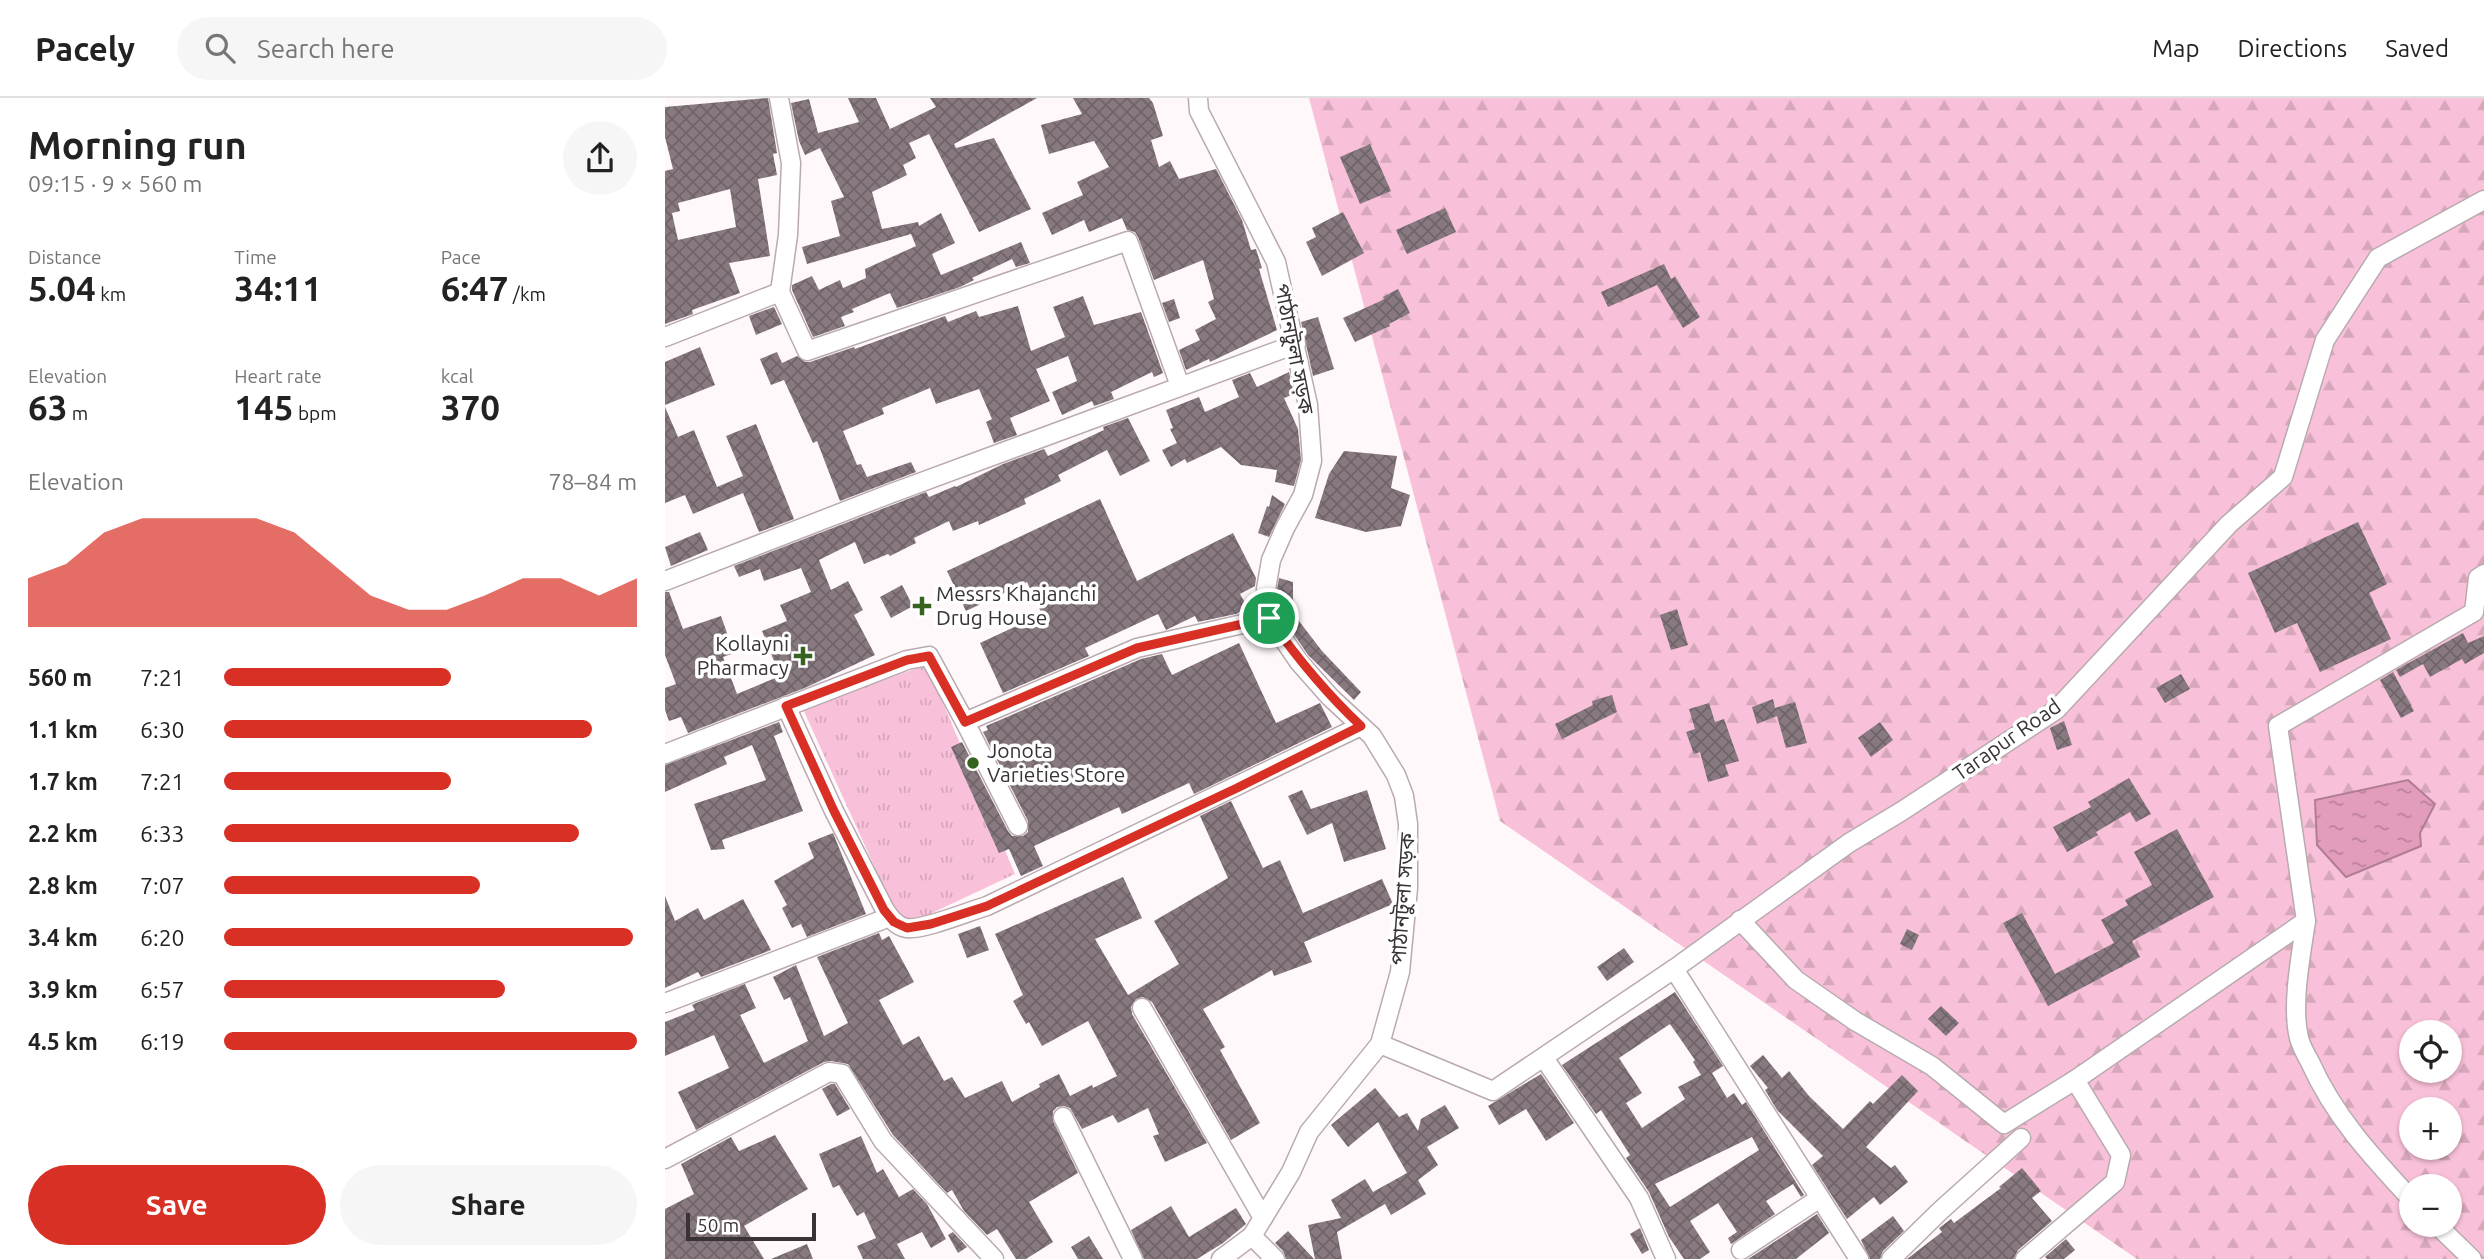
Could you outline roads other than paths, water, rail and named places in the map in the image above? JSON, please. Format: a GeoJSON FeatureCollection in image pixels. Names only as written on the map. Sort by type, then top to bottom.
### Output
{"type":"FeatureCollection","features":[{"type":"Feature","properties":{"kind":"street"},"geometry":{"type":"LineString","coordinates":[[779,98],[791,163],[788,234],[780,292],[807,351],[1128,240],[1180,386]]}},
{"type":"Feature","properties":{"kind":"street","name":"পাঠানটুলা সড়ক"},"geometry":{"type":"LineString","coordinates":[[1198,98],[1199,111],[1276,262],[1308,405],[1312,461],[1303,495],[1271,560],[1266,589],[1269,618],[1299,662],[1330,697],[1372,737],[1396,775],[1408,824],[1408,888],[1399,972],[1380,1044],[1308,1132],[1291,1172],[1252,1236],[1221,1259]]}},
{"type":"Feature","properties":{"kind":"street","name":"Tarapur Road"},"geometry":{"type":"LineString","coordinates":[[1380,1044],[1493,1091],[1674,969],[1849,843],[2056,710],[2229,524],[2283,477],[2325,340],[2378,258],[2484,200]]}},
{"type":"Feature","properties":{"kind":"street"},"geometry":{"type":"LineString","coordinates":[[665,337],[780,292]]}},
{"type":"Feature","properties":{"kind":"street"},"geometry":{"type":"LineString","coordinates":[[665,581],[892,493],[1296,344]]}},
{"type":"Feature","properties":{"kind":"street"},"geometry":{"type":"LineString","coordinates":[[2399,1186],[2354,1136],[2337,1111],[2319,1084],[2299,1038],[2297,981],[2306,921],[2279,726],[2474,612],[2478,578],[2484,574]]}},
{"type":"Feature","properties":{"kind":"street"},"geometry":{"type":"LineString","coordinates":[[965,722],[1137,648],[1269,618]]}},
{"type":"Feature","properties":{"kind":"street"},"geometry":{"type":"LineString","coordinates":[[665,754],[907,660],[929,656],[1018,826]]}},
{"type":"Feature","properties":{"kind":"street"},"geometry":{"type":"LineString","coordinates":[[786,706],[834,811],[884,910],[894,922],[907,928],[931,924],[987,906],[1361,726]]}},
{"type":"Feature","properties":{"kind":"street"},"geometry":{"type":"LineString","coordinates":[[665,1003],[882,920]]}},
{"type":"Feature","properties":{"kind":"street"},"geometry":{"type":"LineString","coordinates":[[1740,920],[1796,980],[1855,1021],[1932,1066],[2004,1124],[2075,1080],[2306,921]]}},
{"type":"Feature","properties":{"kind":"street"},"geometry":{"type":"LineString","coordinates":[[1674,969],[1859,1259]]}},
{"type":"Feature","properties":{"kind":"street"},"geometry":{"type":"LineString","coordinates":[[1142,1009],[1263,1218]]}},
{"type":"Feature","properties":{"kind":"street"},"geometry":{"type":"LineString","coordinates":[[1543,1058],[1639,1198],[1666,1259]]}},
{"type":"Feature","properties":{"kind":"street"},"geometry":{"type":"LineString","coordinates":[[665,1159],[829,1072],[842,1074],[883,1141],[993,1259]]}},
{"type":"Feature","properties":{"kind":"street"},"geometry":{"type":"LineString","coordinates":[[2025,1259],[2115,1182],[2121,1155],[2075,1080]]}},
{"type":"Feature","properties":{"kind":"street"},"geometry":{"type":"LineString","coordinates":[[1063,1117],[1133,1259]]}},
{"type":"Feature","properties":{"kind":"street"},"geometry":{"type":"LineString","coordinates":[[1891,1259],[2021,1138]]}},
{"type":"Feature","properties":{"kind":"street"},"geometry":{"type":"LineString","coordinates":[[1741,1250],[1820,1198]]}},
{"type":"Feature","properties":{"kind":"street"},"geometry":{"type":"LineString","coordinates":[[1252,1236],[1275,1259]]}},
{"type":"Feature","properties":{"kind":"street"},"geometry":{"type":"LineString","coordinates":[[2449,1237],[2472,1259]]}},
{"type":"Feature","properties":{"kind":"water"},"geometry":{"type":"Polygon","coordinates":[[[2408,780],[2435,804],[2420,833],[2421,846],[2346,877],[2317,845],[2315,800],[2408,780]]]}},
{"type":"Feature","properties":{"kind":"place","name":"Messrs Khajanchi Drug House"},"geometry":{"type":"Point","coordinates":[922,606]}},
{"type":"Feature","properties":{"kind":"place","name":"Kollayni Pharmacy"},"geometry":{"type":"Point","coordinates":[803,656]}},
{"type":"Feature","properties":{"kind":"place","name":"Jonota Varieties Store"},"geometry":{"type":"Point","coordinates":[973,763]}}]}
